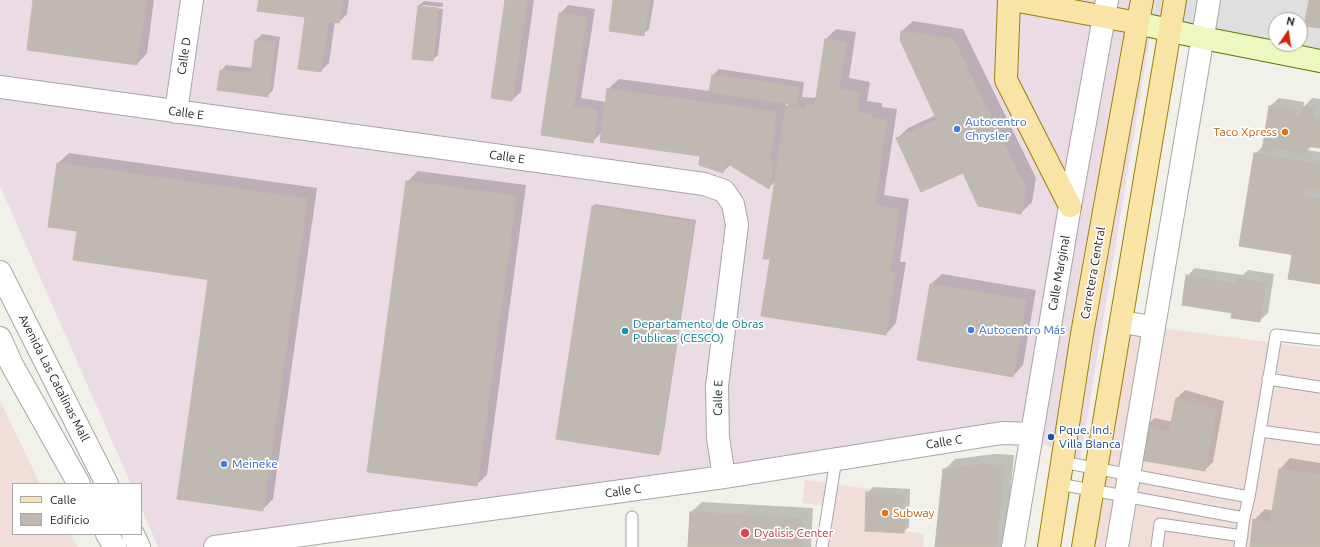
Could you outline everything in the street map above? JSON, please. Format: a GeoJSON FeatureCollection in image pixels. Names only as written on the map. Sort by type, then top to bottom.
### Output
{"type":"FeatureCollection","features":[{"type":"Feature","properties":{"kind":"main road"},"geometry":{"type":"LineString","coordinates":[[1009,0],[1006,80],[1070,206]]}},
{"type":"Feature","properties":{"kind":"main road"},"geometry":{"type":"LineString","coordinates":[[1013,0],[1105,8],[1138,23]]}},
{"type":"Feature","properties":{"kind":"main road","name":"Carretera Central"},"geometry":{"type":"LineString","coordinates":[[1049,547],[1082,334],[1142,0]]}},
{"type":"Feature","properties":{"kind":"main road"},"geometry":{"type":"LineString","coordinates":[[1083,547],[1175,0]]}},
{"type":"Feature","properties":{"kind":"street","name":"Calle D"},"geometry":{"type":"LineString","coordinates":[[176,112],[192,0]]}},
{"type":"Feature","properties":{"kind":"street"},"geometry":{"type":"LineString","coordinates":[[1117,547],[1209,0]]}},
{"type":"Feature","properties":{"kind":"street","name":"Calle Marginal"},"geometry":{"type":"LineString","coordinates":[[1013,547],[1031,434],[1105,8]]}},
{"type":"Feature","properties":{"kind":"street"},"geometry":{"type":"LineString","coordinates":[[1138,23],[1202,38],[1320,61]]}},
{"type":"Feature","properties":{"kind":"street","name":"Calle E"},"geometry":{"type":"LineString","coordinates":[[0,87],[704,184],[724,191],[733,204],[737,225],[717,386],[718,438],[724,477]]}},
{"type":"Feature","properties":{"kind":"street","name":"Avenida Las Catalinas Mall"},"geometry":{"type":"LineString","coordinates":[[0,272],[106,483]]}},
{"type":"Feature","properties":{"kind":"street"},"geometry":{"type":"LineString","coordinates":[[1120,322],[1153,327]]}},
{"type":"Feature","properties":{"kind":"street"},"geometry":{"type":"LineString","coordinates":[[0,338],[6,360],[78,483]]}},
{"type":"Feature","properties":{"kind":"street","name":"Calle C"},"geometry":{"type":"LineString","coordinates":[[215,547],[724,477],[1002,433],[1031,434]]}},
{"type":"Feature","properties":{"kind":"street"},"geometry":{"type":"LineString","coordinates":[[109,535],[115,547]]}},
{"type":"Feature","properties":{"kind":"street"},"geometry":{"type":"LineString","coordinates":[[133,535],[139,547]]}},
{"type":"Feature","properties":{"kind":"lane"},"geometry":{"type":"LineString","coordinates":[[1156,547],[1160,524],[1241,542],[1276,335],[1320,340]]}},
{"type":"Feature","properties":{"kind":"lane"},"geometry":{"type":"LineString","coordinates":[[1268,379],[1320,387]]}},
{"type":"Feature","properties":{"kind":"lane"},"geometry":{"type":"LineString","coordinates":[[1260,431],[1320,439]]}},
{"type":"Feature","properties":{"kind":"lane"},"geometry":{"type":"LineString","coordinates":[[822,547],[836,459]]}},
{"type":"Feature","properties":{"kind":"lane"},"geometry":{"type":"LineString","coordinates":[[1062,462],[1249,497]]}},
{"type":"Feature","properties":{"kind":"lane"},"geometry":{"type":"LineString","coordinates":[[1059,484],[1244,518]]}},
{"type":"Feature","properties":{"kind":"lane"},"geometry":{"type":"LineString","coordinates":[[632,517],[632,547]]}},
{"type":"Feature","properties":{"kind":"shaded area"},"geometry":{"type":"Polygon","coordinates":[[[0,0],[1156,0],[1080,461],[1027,436],[279,547],[158,547],[142,509],[142,483],[131,483],[0,186],[0,0]]]}},
{"type":"Feature","properties":{"kind":"shaded area"},"geometry":{"type":"Polygon","coordinates":[[[1156,0],[1320,0],[1320,60],[1272,52],[1308,52],[1308,12],[1268,12],[1268,51],[1151,32],[1156,0]]]}},
{"type":"Feature","properties":{"kind":"shaded area"},"geometry":{"type":"Polygon","coordinates":[[[1131,324],[1320,349],[1320,547],[1095,547],[1131,324]]]}},
{"type":"Feature","properties":{"kind":"shaded area"},"geometry":{"type":"Polygon","coordinates":[[[0,400],[40,483],[12,483],[12,535],[71,535],[78,547],[0,547],[0,400]]]}},
{"type":"Feature","properties":{"kind":"shaded area"},"geometry":{"type":"Polygon","coordinates":[[[805,480],[870,489],[865,525],[924,534],[923,547],[821,547],[827,506],[802,503],[805,480]]]}},
{"type":"Feature","properties":{"kind":"building"},"geometry":{"type":"Polygon","coordinates":[[[33,0],[146,0],[137,65],[27,50],[33,0]]]}},
{"type":"Feature","properties":{"kind":"building"},"geometry":{"type":"Polygon","coordinates":[[[259,0],[342,0],[339,23],[328,21],[321,72],[298,69],[305,17],[257,11],[259,0]]]}},
{"type":"Feature","properties":{"kind":"building"},"geometry":{"type":"Polygon","coordinates":[[[505,0],[527,0],[512,101],[491,98],[505,0]]]}},
{"type":"Feature","properties":{"kind":"building"},"geometry":{"type":"Polygon","coordinates":[[[613,0],[649,0],[644,36],[609,31],[613,0]]]}},
{"type":"Feature","properties":{"kind":"building"},"geometry":{"type":"Polygon","coordinates":[[[1309,0],[1320,0],[1320,28],[1308,26],[1308,12],[1307,12],[1309,0]]]}},
{"type":"Feature","properties":{"kind":"building"},"geometry":{"type":"Polygon","coordinates":[[[418,6],[438,8],[433,61],[412,59],[418,6]]]}},
{"type":"Feature","properties":{"kind":"building"},"geometry":{"type":"Polygon","coordinates":[[[559,13],[587,17],[573,107],[598,110],[593,143],[541,135],[559,13]]]}},
{"type":"Feature","properties":{"kind":"building","name":"Autocentro Chrysler"},"geometry":{"type":"Polygon","coordinates":[[[901,31],[953,39],[1026,189],[1021,214],[978,206],[963,173],[921,192],[896,138],[937,120],[900,40],[901,31]]]}},
{"type":"Feature","properties":{"kind":"building"},"geometry":{"type":"Polygon","coordinates":[[[825,39],[846,43],[839,89],[860,92],[857,112],[872,114],[871,118],[887,120],[874,205],[899,209],[890,272],[895,273],[886,335],[761,316],[770,259],[763,259],[786,106],[807,109],[807,104],[815,105],[825,39]]]}},
{"type":"Feature","properties":{"kind":"building"},"geometry":{"type":"Polygon","coordinates":[[[255,40],[275,42],[268,97],[217,90],[220,70],[251,74],[255,40]]]}},
{"type":"Feature","properties":{"kind":"building"},"geometry":{"type":"Polygon","coordinates":[[[712,75],[799,87],[796,105],[709,92],[712,75]]]}},
{"type":"Feature","properties":{"kind":"building"},"geometry":{"type":"Polygon","coordinates":[[[607,89],[776,112],[770,162],[773,163],[769,189],[725,162],[723,173],[699,165],[700,156],[600,142],[607,89]]]}},
{"type":"Feature","properties":{"kind":"building"},"geometry":{"type":"Polygon","coordinates":[[[1269,106],[1296,110],[1295,116],[1301,117],[1303,106],[1314,108],[1313,118],[1320,119],[1320,148],[1307,146],[1306,154],[1274,148],[1273,153],[1262,151],[1269,106]]]}},
{"type":"Feature","properties":{"kind":"building"},"geometry":{"type":"Polygon","coordinates":[[[1254,153],[1320,164],[1320,189],[1305,187],[1303,196],[1320,199],[1320,259],[1239,246],[1254,153]]]}},
{"type":"Feature","properties":{"kind":"building"},"geometry":{"type":"Polygon","coordinates":[[[57,163],[307,199],[294,292],[73,260],[77,231],[48,227],[57,163]]]}},
{"type":"Feature","properties":{"kind":"building"},"geometry":{"type":"Polygon","coordinates":[[[406,181],[516,196],[477,486],[367,472],[406,181]]]}},
{"type":"Feature","properties":{"kind":"building","name":"Departamento de Obras Publicas (CESCO)"},"geometry":{"type":"Polygon","coordinates":[[[592,206],[694,222],[659,455],[556,439],[592,206]]]}},
{"type":"Feature","properties":{"kind":"building"},"geometry":{"type":"Polygon","coordinates":[[[1292,255],[1320,259],[1320,284],[1288,279],[1292,255]]]}},
{"type":"Feature","properties":{"kind":"building"},"geometry":{"type":"Polygon","coordinates":[[[1186,275],[1237,284],[1238,278],[1266,283],[1260,322],[1231,318],[1232,313],[1182,305],[1186,275]]]}},
{"type":"Feature","properties":{"kind":"building"},"geometry":{"type":"Polygon","coordinates":[[[208,280],[294,292],[263,511],[177,499],[208,280]]]}},
{"type":"Feature","properties":{"kind":"building","name":"Autocentro Más"},"geometry":{"type":"Polygon","coordinates":[[[930,284],[1026,300],[1013,377],[917,360],[930,284]]]}},
{"type":"Feature","properties":{"kind":"building"},"geometry":{"type":"Polygon","coordinates":[[[1176,398],[1216,410],[1205,471],[1140,460],[1145,426],[1169,432],[1176,398]]]}},
{"type":"Feature","properties":{"kind":"building"},"geometry":{"type":"Polygon","coordinates":[[[984,464],[1004,466],[996,547],[935,547],[943,469],[984,464]]]}},
{"type":"Feature","properties":{"kind":"building"},"geometry":{"type":"Polygon","coordinates":[[[1279,469],[1320,475],[1320,547],[1250,547],[1253,519],[1270,523],[1279,469]]]}},
{"type":"Feature","properties":{"kind":"building","name":"Subway"},"geometry":{"type":"Polygon","coordinates":[[[866,492],[905,495],[904,533],[865,531],[866,492]]]}},
{"type":"Feature","properties":{"kind":"building","name":"Dyalisis Center"},"geometry":{"type":"Polygon","coordinates":[[[690,512],[803,518],[801,547],[688,547],[690,512]]]}},
{"type":"Feature","properties":{"kind":"place","name":"Autocentro Chrysler"},"geometry":{"type":"Point","coordinates":[957,129]}},
{"type":"Feature","properties":{"kind":"place","name":"Taco Xpress"},"geometry":{"type":"Point","coordinates":[1285,132]}},
{"type":"Feature","properties":{"kind":"place","name":"Autocentro Más"},"geometry":{"type":"Point","coordinates":[971,330]}},
{"type":"Feature","properties":{"kind":"place","name":"Departamento de Obras Publicas (CESCO)"},"geometry":{"type":"Point","coordinates":[625,331]}},
{"type":"Feature","properties":{"kind":"place","name":"Pque. Ind. Villa Blanca"},"geometry":{"type":"Point","coordinates":[1051,437]}},
{"type":"Feature","properties":{"kind":"place","name":"Meineke"},"geometry":{"type":"Point","coordinates":[224,464]}},
{"type":"Feature","properties":{"kind":"place","name":"Subway"},"geometry":{"type":"Point","coordinates":[885,513]}},
{"type":"Feature","properties":{"kind":"place","name":"Dyalisis Center"},"geometry":{"type":"Point","coordinates":[745,533]}}]}
